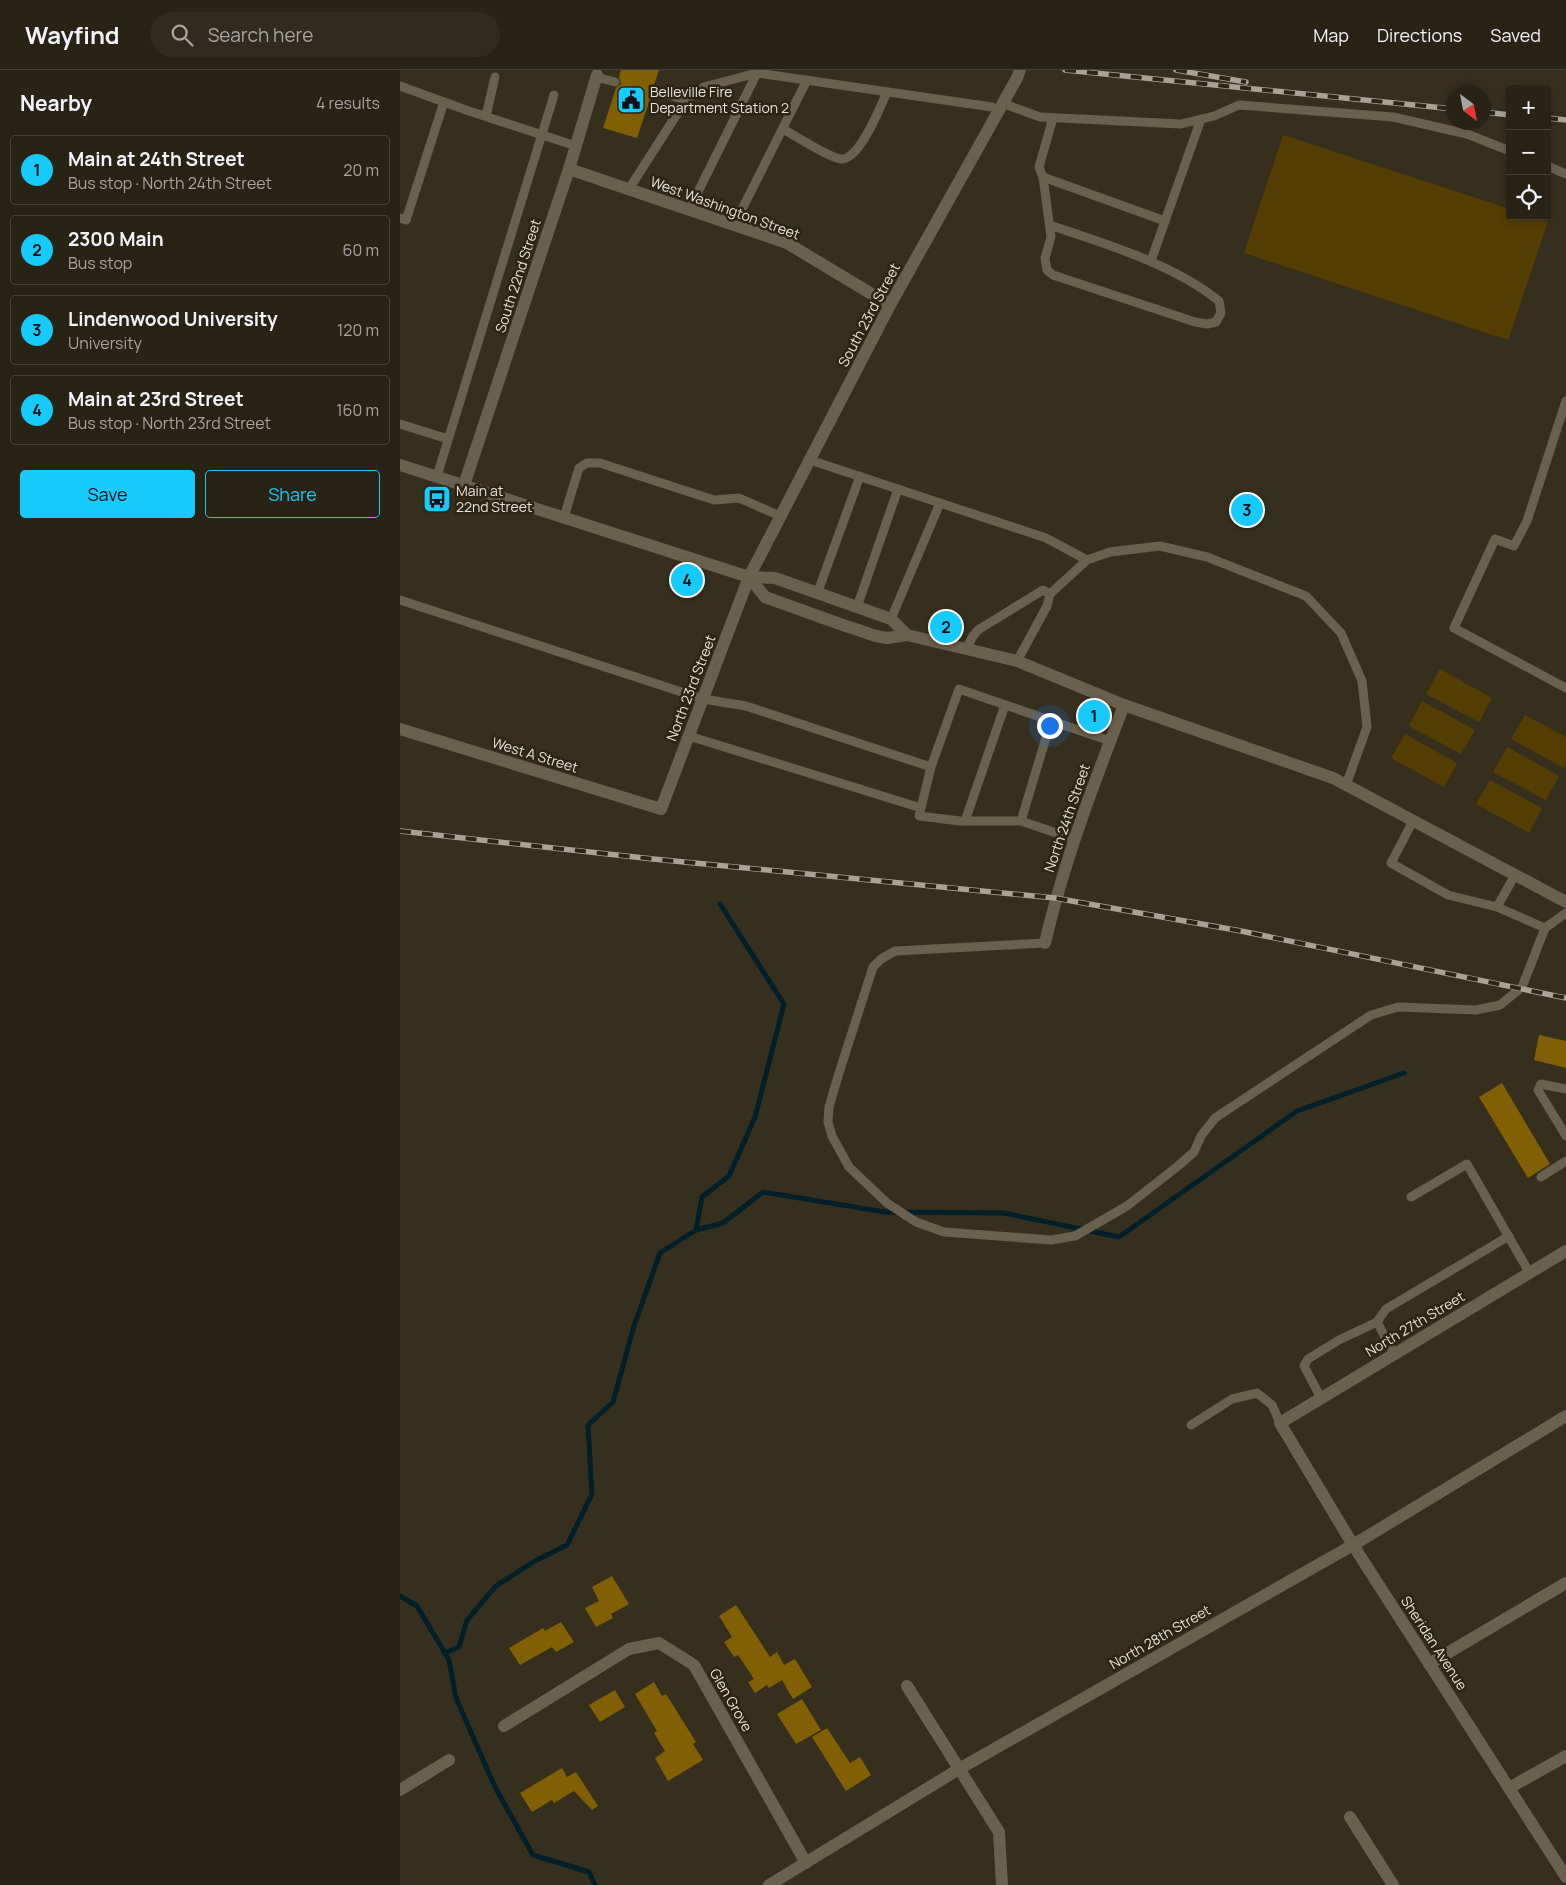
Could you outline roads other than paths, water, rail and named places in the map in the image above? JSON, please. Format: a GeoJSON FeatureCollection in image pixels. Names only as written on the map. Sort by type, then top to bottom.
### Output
{"type":"FeatureCollection","features":[{"type":"Feature","properties":{"kind":"street","name":"South 23rd Street"},"geometry":{"type":"LineString","coordinates":[[749,577],[890,305],[1020,70]]}},
{"type":"Feature","properties":{"kind":"street","name":"South 22nd Street"},"geometry":{"type":"LineString","coordinates":[[464,485],[569,169],[596,74]]}},
{"type":"Feature","properties":{"kind":"street","name":"West Washington Street"},"geometry":{"type":"LineString","coordinates":[[569,169],[787,243],[890,305]]}},
{"type":"Feature","properties":{"kind":"street"},"geometry":{"type":"LineString","coordinates":[[400,465],[749,577],[775,578],[891,619],[907,635]]}},
{"type":"Feature","properties":{"kind":"street"},"geometry":{"type":"LineString","coordinates":[[749,577],[765,597],[802,611],[876,636],[887,638],[907,635],[1018,661],[1124,705],[1333,778],[1566,902]]}},
{"type":"Feature","properties":{"kind":"street","name":"North 23rd Street"},"geometry":{"type":"LineString","coordinates":[[661,809],[749,577]]}},
{"type":"Feature","properties":{"kind":"street","name":"North 24th Street"},"geometry":{"type":"LineString","coordinates":[[1045,942],[1055,898],[1074,839],[1124,705]]}},
{"type":"Feature","properties":{"kind":"street","name":"West A Street"},"geometry":{"type":"LineString","coordinates":[[400,729],[661,809]]}},
{"type":"Feature","properties":{"kind":"street","name":"North 27th Street"},"geometry":{"type":"LineString","coordinates":[[1280,1423],[1566,1251]]}},
{"type":"Feature","properties":{"kind":"street","name":"North 28th Street"},"geometry":{"type":"LineString","coordinates":[[769,1885],[959,1769],[1353,1545],[1566,1416]]}},
{"type":"Feature","properties":{"kind":"street","name":"Sheridan Avenue"},"geometry":{"type":"LineString","coordinates":[[1280,1423],[1353,1545],[1566,1877]]}},
{"type":"Feature","properties":{"kind":"street"},"geometry":{"type":"LineString","coordinates":[[1429,1664],[1566,1583]]}},
{"type":"Feature","properties":{"kind":"street","name":"Glen Grove"},"geometry":{"type":"LineString","coordinates":[[504,1726],[629,1649],[658,1643],[694,1665],[806,1863]]}},
{"type":"Feature","properties":{"kind":"street"},"geometry":{"type":"LineString","coordinates":[[907,1686],[998,1832],[1002,1885]]}},
{"type":"Feature","properties":{"kind":"street"},"geometry":{"type":"LineString","coordinates":[[1509,1788],[1566,1756]]}},
{"type":"Feature","properties":{"kind":"street"},"geometry":{"type":"LineString","coordinates":[[400,1790],[449,1760]]}},
{"type":"Feature","properties":{"kind":"street"},"geometry":{"type":"LineString","coordinates":[[1350,1817],[1393,1885]]}},
{"type":"Feature","properties":{"kind":"lane"},"geometry":{"type":"LineString","coordinates":[[689,210],[757,73]]}},
{"type":"Feature","properties":{"kind":"lane"},"geometry":{"type":"LineString","coordinates":[[629,189],[686,100],[704,87],[757,73],[992,107]]}},
{"type":"Feature","properties":{"kind":"lane"},"geometry":{"type":"LineString","coordinates":[[596,74],[615,82]]}},
{"type":"Feature","properties":{"kind":"lane"},"geometry":{"type":"LineString","coordinates":[[486,116],[495,77]]}},
{"type":"Feature","properties":{"kind":"lane"},"geometry":{"type":"LineString","coordinates":[[734,226],[807,80]]}},
{"type":"Feature","properties":{"kind":"lane"},"geometry":{"type":"LineString","coordinates":[[400,86],[576,146]]}},
{"type":"Feature","properties":{"kind":"lane"},"geometry":{"type":"LineString","coordinates":[[655,91],[686,100]]}},
{"type":"Feature","properties":{"kind":"lane"},"geometry":{"type":"LineString","coordinates":[[783,128],[831,155],[842,159],[852,155],[861,145],[888,92]]}},
{"type":"Feature","properties":{"kind":"lane"},"geometry":{"type":"LineString","coordinates":[[438,476],[540,134],[554,95]]}},
{"type":"Feature","properties":{"kind":"lane"},"geometry":{"type":"LineString","coordinates":[[400,218],[406,220],[444,102]]}},
{"type":"Feature","properties":{"kind":"lane"},"geometry":{"type":"LineString","coordinates":[[1010,106],[1040,117],[1181,124],[1240,105],[1393,117],[1467,134],[1506,149]]}},
{"type":"Feature","properties":{"kind":"lane"},"geometry":{"type":"LineString","coordinates":[[1050,225],[1150,261],[1207,292],[1219,301],[1220,313],[1216,322],[1207,324],[1195,322],[1052,275],[1047,270],[1045,258],[1050,238],[1050,225],[1043,177],[1039,167],[1053,118]]}},
{"type":"Feature","properties":{"kind":"lane"},"geometry":{"type":"LineString","coordinates":[[1150,261],[1201,119]]}},
{"type":"Feature","properties":{"kind":"lane"},"geometry":{"type":"LineString","coordinates":[[1551,168],[1566,174]]}},
{"type":"Feature","properties":{"kind":"lane"},"geometry":{"type":"LineString","coordinates":[[1043,177],[1165,221]]}},
{"type":"Feature","properties":{"kind":"lane"},"geometry":{"type":"LineString","coordinates":[[1566,401],[1527,521],[1514,546],[1496,539],[1454,628],[1566,688]]}},
{"type":"Feature","properties":{"kind":"lane"},"geometry":{"type":"LineString","coordinates":[[400,424],[448,439]]}},
{"type":"Feature","properties":{"kind":"lane"},"geometry":{"type":"LineString","coordinates":[[810,460],[1046,538],[1087,560]]}},
{"type":"Feature","properties":{"kind":"lane"},"geometry":{"type":"LineString","coordinates":[[564,517],[579,468],[587,463],[600,463],[714,500],[739,498],[780,516]]}},
{"type":"Feature","properties":{"kind":"lane"},"geometry":{"type":"LineString","coordinates":[[817,594],[860,476]]}},
{"type":"Feature","properties":{"kind":"lane"},"geometry":{"type":"LineString","coordinates":[[857,607],[898,489]]}},
{"type":"Feature","properties":{"kind":"lane"},"geometry":{"type":"LineString","coordinates":[[891,619],[940,503]]}},
{"type":"Feature","properties":{"kind":"lane"},"geometry":{"type":"LineString","coordinates":[[1018,661],[1047,606],[1050,594],[1087,560],[1110,552],[1160,546],[1207,557],[1306,596],[1340,633],[1362,682],[1367,727],[1346,785]]}},
{"type":"Feature","properties":{"kind":"lane"},"geometry":{"type":"LineString","coordinates":[[966,649],[978,630],[1043,590],[1050,594]]}},
{"type":"Feature","properties":{"kind":"lane"},"geometry":{"type":"LineString","coordinates":[[400,600],[703,699],[746,706],[931,768]]}},
{"type":"Feature","properties":{"kind":"lane"},"geometry":{"type":"LineString","coordinates":[[1074,839],[1021,821],[965,821],[920,816],[931,768],[959,689],[1110,741]]}},
{"type":"Feature","properties":{"kind":"lane"},"geometry":{"type":"LineString","coordinates":[[965,821],[1005,705]]}},
{"type":"Feature","properties":{"kind":"lane"},"geometry":{"type":"LineString","coordinates":[[1021,821],[1051,721]]}},
{"type":"Feature","properties":{"kind":"lane"},"geometry":{"type":"LineString","coordinates":[[689,736],[921,808]]}},
{"type":"Feature","properties":{"kind":"lane"},"geometry":{"type":"LineString","coordinates":[[1414,821],[1391,863],[1448,895],[1497,907],[1544,928]]}},
{"type":"Feature","properties":{"kind":"lane"},"geometry":{"type":"LineString","coordinates":[[1497,907],[1515,875]]}},
{"type":"Feature","properties":{"kind":"lane"},"geometry":{"type":"LineString","coordinates":[[1045,942],[895,951],[881,959],[873,967],[839,1073],[828,1122],[832,1136],[849,1168],[887,1203],[916,1222],[944,1232],[1051,1240],[1075,1236],[1127,1206],[1178,1166],[1194,1152],[1202,1136],[1215,1118],[1370,1015],[1398,1007],[1476,1010],[1500,1006],[1522,988],[1544,928],[1566,913]]}},
{"type":"Feature","properties":{"kind":"lane"},"geometry":{"type":"LineString","coordinates":[[1566,1089],[1541,1084],[1538,1090],[1566,1136]]}},
{"type":"Feature","properties":{"kind":"lane"},"geometry":{"type":"LineString","coordinates":[[1541,1177],[1566,1161]]}},
{"type":"Feature","properties":{"kind":"lane"},"geometry":{"type":"LineString","coordinates":[[1411,1197],[1468,1164],[1529,1272]]}},
{"type":"Feature","properties":{"kind":"lane"},"geometry":{"type":"LineString","coordinates":[[1321,1398],[1304,1366],[1308,1359],[1339,1340],[1377,1322],[1386,1309],[1509,1236]]}},
{"type":"Feature","properties":{"kind":"lane"},"geometry":{"type":"LineString","coordinates":[[1377,1322],[1394,1354]]}},
{"type":"Feature","properties":{"kind":"lane"},"geometry":{"type":"LineString","coordinates":[[1191,1425],[1232,1399],[1257,1393],[1272,1404],[1280,1423]]}},
{"type":"Feature","properties":{"kind":"waterway"},"geometry":{"type":"LineString","coordinates":[[445,1653],[459,1647],[467,1620],[496,1586],[535,1561],[567,1545],[592,1494],[588,1425],[613,1402],[634,1326],[660,1253],[696,1230],[702,1197],[729,1176],[755,1117],[784,1004],[720,904]]}},
{"type":"Feature","properties":{"kind":"waterway"},"geometry":{"type":"LineString","coordinates":[[696,1230],[723,1223],[763,1192],[885,1212],[1004,1213],[1119,1237],[1297,1111],[1404,1073]]}},
{"type":"Feature","properties":{"kind":"waterway"},"geometry":{"type":"LineString","coordinates":[[400,1596],[417,1606],[449,1660],[456,1698],[495,1787],[533,1855],[589,1872],[595,1885]]}},
{"type":"Feature","properties":{"kind":"railway"},"geometry":{"type":"LineString","coordinates":[[1065,70],[1446,108]]}},
{"type":"Feature","properties":{"kind":"railway"},"geometry":{"type":"LineString","coordinates":[[1176,70],[1246,82]]}},
{"type":"Feature","properties":{"kind":"railway"},"geometry":{"type":"LineString","coordinates":[[1491,113],[1506,115]]}},
{"type":"Feature","properties":{"kind":"railway"},"geometry":{"type":"LineString","coordinates":[[1551,118],[1566,120]]}},
{"type":"Feature","properties":{"kind":"railway"},"geometry":{"type":"LineString","coordinates":[[400,831],[653,859],[1055,898],[1241,931],[1566,998]]}},
{"type":"Feature","properties":{"kind":"place","name":"Belleville Fire Department Station 2"},"geometry":{"type":"Point","coordinates":[631,100]}},
{"type":"Feature","properties":{"kind":"place","name":"Main at 22nd Street"},"geometry":{"type":"Point","coordinates":[437,499]}},
{"type":"Feature","properties":{"kind":"place","name":"Lindenwood University"},"geometry":{"type":"Point","coordinates":[1247,510]}},
{"type":"Feature","properties":{"kind":"place","name":"Main at 23rd Street"},"geometry":{"type":"Point","coordinates":[687,580]}},
{"type":"Feature","properties":{"kind":"place","name":"2300 Main"},"geometry":{"type":"Point","coordinates":[946,627]}},
{"type":"Feature","properties":{"kind":"place","name":"Main at 24th Street"},"geometry":{"type":"Point","coordinates":[1094,716]}}]}
